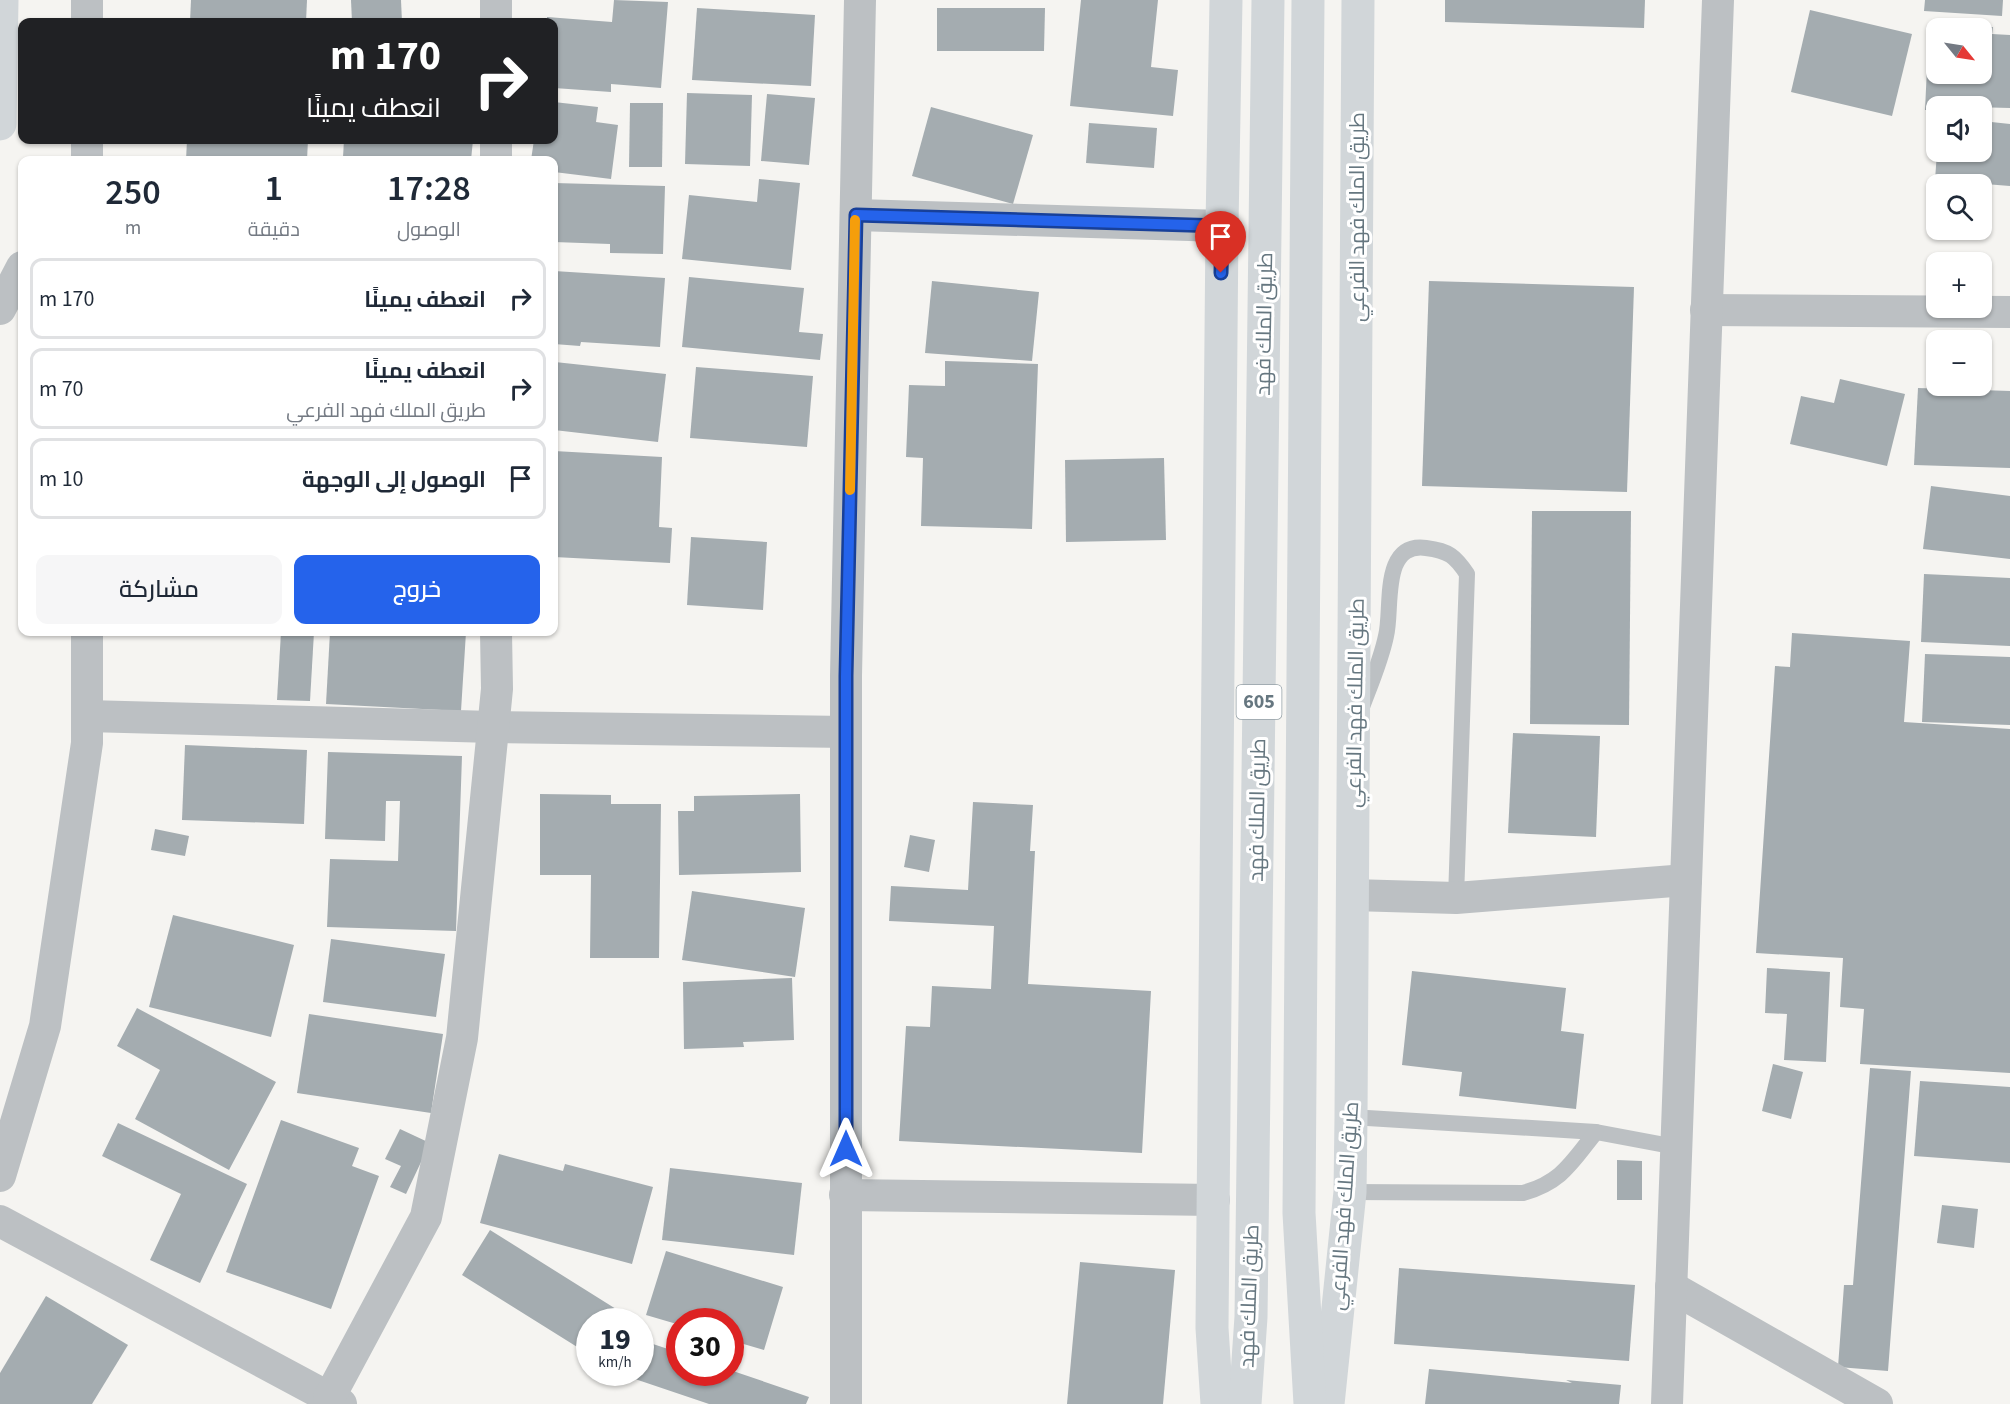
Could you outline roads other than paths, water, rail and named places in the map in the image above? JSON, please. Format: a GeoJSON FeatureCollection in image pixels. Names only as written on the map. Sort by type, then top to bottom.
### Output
{"type":"FeatureCollection","features":[{"type":"Feature","properties":{"kind":"main road"},"geometry":{"type":"LineString","coordinates":[[0,124],[2,0]]}},
{"type":"Feature","properties":{"kind":"main road"},"geometry":{"type":"LineString","coordinates":[[1217,1404],[1212,1328],[1226,0]]}},
{"type":"Feature","properties":{"kind":"main road","name":"طريق الملك فهد"},"geometry":{"type":"LineString","coordinates":[[1245,1404],[1251,1317],[1268,0]]}},
{"type":"Feature","properties":{"kind":"main road","name":"طريق الملك فهد"},"geometry":{"type":"LineString","coordinates":[[1308,0],[1299,1213],[1310,1404]]}},
{"type":"Feature","properties":{"kind":"main road","name":"طريق الملك فهد الفرعي"},"geometry":{"type":"LineString","coordinates":[[1329,1404],[1350,1192],[1355,726],[1358,0]]}},
{"type":"Feature","properties":{"kind":"street"},"geometry":{"type":"LineString","coordinates":[[87,0],[87,18]]}},
{"type":"Feature","properties":{"kind":"street"},"geometry":{"type":"LineString","coordinates":[[496,0],[496,18]]}},
{"type":"Feature","properties":{"kind":"street"},"geometry":{"type":"LineString","coordinates":[[846,1404],[846,732],[860,0]]}},
{"type":"Feature","properties":{"kind":"street"},"geometry":{"type":"LineString","coordinates":[[1667,1404],[1718,0]]}},
{"type":"Feature","properties":{"kind":"street"},"geometry":{"type":"LineString","coordinates":[[856,215],[1222,226]]}},
{"type":"Feature","properties":{"kind":"street"},"geometry":{"type":"LineString","coordinates":[[0,309],[18,275]]}},
{"type":"Feature","properties":{"kind":"street"},"geometry":{"type":"LineString","coordinates":[[1706,310],[2010,312]]}},
{"type":"Feature","properties":{"kind":"street"},"geometry":{"type":"LineString","coordinates":[[0,1176],[45,1026],[87,743],[87,636]]}},
{"type":"Feature","properties":{"kind":"street"},"geometry":{"type":"LineString","coordinates":[[0,1221],[335,1401],[426,1216],[462,1038],[493,727],[496,636]]}},
{"type":"Feature","properties":{"kind":"street"},"geometry":{"type":"LineString","coordinates":[[87,716],[493,727],[846,732]]}},
{"type":"Feature","properties":{"kind":"street"},"geometry":{"type":"LineString","coordinates":[[1352,895],[1456,898],[1686,880]]}},
{"type":"Feature","properties":{"kind":"street"},"geometry":{"type":"LineString","coordinates":[[845,1195],[1214,1200]]}},
{"type":"Feature","properties":{"kind":"street"},"geometry":{"type":"LineString","coordinates":[[1671,1287],[1868,1402]]}},
{"type":"Feature","properties":{"kind":"lane"},"geometry":{"type":"LineString","coordinates":[[1355,726],[1383,649],[1387,632],[1392,574],[1397,561],[1407,550],[1420,547],[1440,550],[1456,558],[1467,574],[1456,898]]}},
{"type":"Feature","properties":{"kind":"lane"},"geometry":{"type":"LineString","coordinates":[[1351,1117],[1596,1132],[1676,1148]]}},
{"type":"Feature","properties":{"kind":"lane"},"geometry":{"type":"LineString","coordinates":[[1350,1192],[1522,1193],[1543,1187],[1563,1174],[1596,1132]]}}]}
